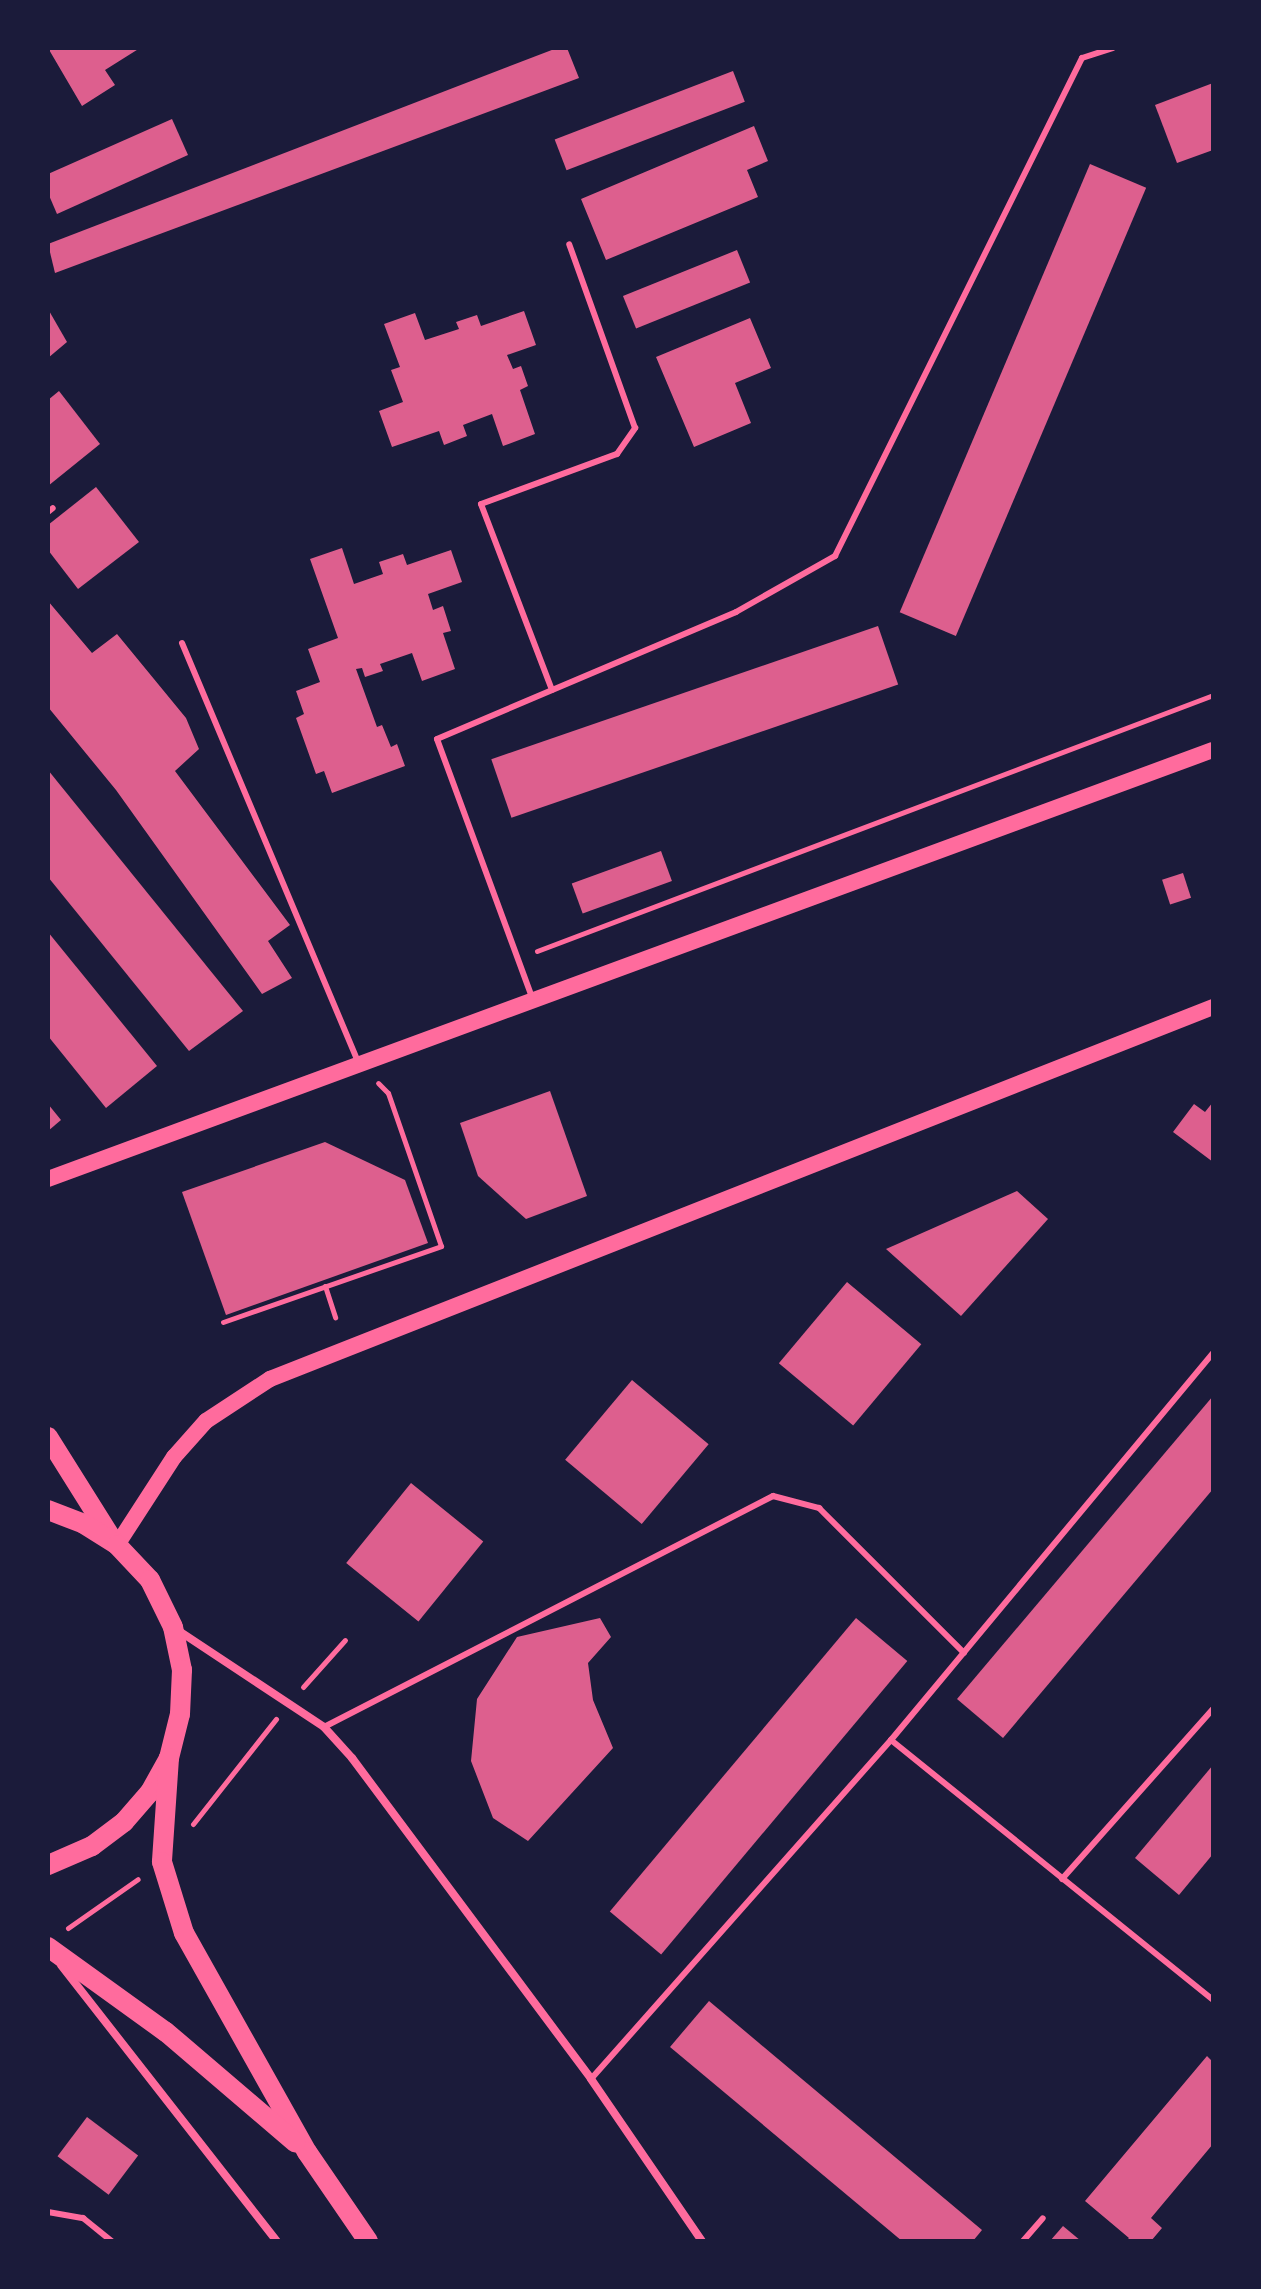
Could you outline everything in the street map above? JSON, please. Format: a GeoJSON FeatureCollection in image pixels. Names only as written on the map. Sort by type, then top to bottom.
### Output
{"type":"FeatureCollection","features":[{"type":"Feature","properties":{"kind":"main road"},"geometry":{"type":"LineString","coordinates":[[48,1179],[1213,750]]}},
{"type":"Feature","properties":{"kind":"main road"},"geometry":{"type":"LineString","coordinates":[[117,1545],[174,1457],[206,1421],[270,1379],[1213,1007]]}},
{"type":"Feature","properties":{"kind":"main road"},"geometry":{"type":"LineString","coordinates":[[48,1437],[117,1545],[150,1580],[173,1627],[182,1670],[180,1714],[169,1758],[162,1862],[184,1933],[307,2152],[368,2241]]}},
{"type":"Feature","properties":{"kind":"main road"},"geometry":{"type":"LineString","coordinates":[[48,1510],[84,1524],[117,1545]]}},
{"type":"Feature","properties":{"kind":"main road"},"geometry":{"type":"LineString","coordinates":[[48,1865],[92,1846],[124,1822],[150,1792],[169,1758]]}},
{"type":"Feature","properties":{"kind":"main road"},"geometry":{"type":"LineString","coordinates":[[52,1943],[166,2032],[307,2152]]}},
{"type":"Feature","properties":{"kind":"street"},"geometry":{"type":"LineString","coordinates":[[173,1627],[324,1727],[591,2079],[702,2241]]}},
{"type":"Feature","properties":{"kind":"street"},"geometry":{"type":"LineString","coordinates":[[52,1943],[277,2241]]}},
{"type":"Feature","properties":{"kind":"lane"},"geometry":{"type":"LineString","coordinates":[[533,1001],[437,739],[736,612],[835,556],[1082,58],[1112,48]]}},
{"type":"Feature","properties":{"kind":"lane"},"geometry":{"type":"LineString","coordinates":[[552,690],[481,504],[617,454],[635,428],[569,244]]}},
{"type":"Feature","properties":{"kind":"lane"},"geometry":{"type":"LineString","coordinates":[[182,643],[359,1064]]}},
{"type":"Feature","properties":{"kind":"lane"},"geometry":{"type":"LineString","coordinates":[[591,2079],[891,1740],[1213,1353]]}},
{"type":"Feature","properties":{"kind":"lane"},"geometry":{"type":"LineString","coordinates":[[324,1727],[773,1496],[819,1508],[964,1653]]}},
{"type":"Feature","properties":{"kind":"lane"},"geometry":{"type":"LineString","coordinates":[[1062,1879],[1213,1709]]}},
{"type":"Feature","properties":{"kind":"lane"},"geometry":{"type":"LineString","coordinates":[[891,1740],[1213,2000]]}},
{"type":"Feature","properties":{"kind":"lane"},"geometry":{"type":"LineString","coordinates":[[48,2212],[83,2218],[111,2241]]}},
{"type":"Feature","properties":{"kind":"lane"},"geometry":{"type":"LineString","coordinates":[[1023,2241],[1043,2218]]}},
{"type":"Feature","properties":{"kind":"path"},"geometry":{"type":"LineString","coordinates":[[517,958],[1213,695]]}},
{"type":"Feature","properties":{"kind":"path"},"geometry":{"type":"LineString","coordinates":[[223,1322],[441,1246],[388,1093],[359,1064]]}},
{"type":"Feature","properties":{"kind":"path"},"geometry":{"type":"LineString","coordinates":[[325,1286],[335,1317]]}},
{"type":"Feature","properties":{"kind":"path"},"geometry":{"type":"LineString","coordinates":[[52,1943],[162,1862],[288,1703],[345,1640]]}},
{"type":"Feature","properties":{"kind":"building"},"geometry":{"type":"Polygon","coordinates":[[[48,48],[140,48],[105,70],[115,85],[82,106],[48,48]]]}},
{"type":"Feature","properties":{"kind":"building"},"geometry":{"type":"Polygon","coordinates":[[[557,48],[567,48],[579,78],[55,273],[48,244],[557,48]]]}},
{"type":"Feature","properties":{"kind":"building"},"geometry":{"type":"Polygon","coordinates":[[[733,71],[745,102],[567,170],[555,139],[733,71]]]}},
{"type":"Feature","properties":{"kind":"building"},"geometry":{"type":"Polygon","coordinates":[[[1213,83],[1213,150],[1177,163],[1155,105],[1213,83]]]}},
{"type":"Feature","properties":{"kind":"building"},"geometry":{"type":"Polygon","coordinates":[[[172,119],[188,155],[57,214],[48,193],[48,174],[172,119]]]}},
{"type":"Feature","properties":{"kind":"building"},"geometry":{"type":"Polygon","coordinates":[[[754,126],[768,161],[747,170],[758,197],[606,260],[581,199],[754,126]]]}},
{"type":"Feature","properties":{"kind":"building"},"geometry":{"type":"Polygon","coordinates":[[[1090,164],[1146,188],[956,636],[900,612],[1090,164]]]}},
{"type":"Feature","properties":{"kind":"building"},"geometry":{"type":"Polygon","coordinates":[[[737,250],[750,282],[636,329],[623,296],[737,250]]]}},
{"type":"Feature","properties":{"kind":"building"},"geometry":{"type":"Polygon","coordinates":[[[48,309],[67,342],[48,358],[48,309]]]}},
{"type":"Feature","properties":{"kind":"building"},"geometry":{"type":"Polygon","coordinates":[[[524,311],[536,345],[507,355],[513,369],[521,366],[528,386],[520,390],[535,434],[503,446],[492,414],[463,425],[467,436],[444,445],[439,431],[392,447],[379,411],[403,402],[391,370],[400,367],[384,324],[415,313],[425,340],[459,329],[456,322],[477,315],[481,326],[524,311]]]}},
{"type":"Feature","properties":{"kind":"building"},"geometry":{"type":"Polygon","coordinates":[[[750,318],[771,368],[735,383],[751,423],[694,447],[656,357],[750,318]]]}},
{"type":"Feature","properties":{"kind":"building"},"geometry":{"type":"Polygon","coordinates":[[[59,391],[100,444],[48,486],[48,400],[59,391]]]}},
{"type":"Feature","properties":{"kind":"building"},"geometry":{"type":"Polygon","coordinates":[[[96,487],[139,542],[78,589],[48,550],[48,525],[96,487]]]}},
{"type":"Feature","properties":{"kind":"building"},"geometry":{"type":"Polygon","coordinates":[[[342,548],[354,584],[383,574],[379,562],[403,554],[407,565],[451,550],[462,582],[428,594],[433,610],[443,606],[451,631],[443,633],[455,669],[422,681],[412,653],[380,664],[383,671],[365,677],[362,668],[356,669],[377,727],[382,725],[391,747],[397,744],[405,766],[332,793],[324,771],[316,774],[296,718],[304,714],[296,691],[320,682],[308,649],[338,638],[310,559],[342,548]]]}},
{"type":"Feature","properties":{"kind":"building"},"geometry":{"type":"Polygon","coordinates":[[[48,601],[92,653],[117,634],[186,718],[199,749],[175,771],[290,925],[268,941],[292,978],[262,994],[116,790],[48,707],[48,601]]]}},
{"type":"Feature","properties":{"kind":"building"},"geometry":{"type":"Polygon","coordinates":[[[878,626],[898,685],[511,818],[491,759],[878,626]]]}},
{"type":"Feature","properties":{"kind":"building"},"geometry":{"type":"Polygon","coordinates":[[[48,770],[243,1011],[189,1051],[48,877],[48,770]]]}},
{"type":"Feature","properties":{"kind":"building"},"geometry":{"type":"Polygon","coordinates":[[[661,851],[672,881],[583,914],[572,883],[661,851]]]}},
{"type":"Feature","properties":{"kind":"building"},"geometry":{"type":"Polygon","coordinates":[[[1183,873],[1191,898],[1170,905],[1162,880],[1183,873]]]}},
{"type":"Feature","properties":{"kind":"building"},"geometry":{"type":"Polygon","coordinates":[[[48,932],[157,1066],[106,1108],[48,1036],[48,932]]]}},
{"type":"Feature","properties":{"kind":"building"},"geometry":{"type":"Polygon","coordinates":[[[550,1091],[587,1196],[526,1219],[478,1176],[460,1123],[550,1091]]]}},
{"type":"Feature","properties":{"kind":"building"},"geometry":{"type":"Polygon","coordinates":[[[1213,1102],[1213,1162],[1173,1132],[1194,1104],[1205,1112],[1213,1102]]]}},
{"type":"Feature","properties":{"kind":"building"},"geometry":{"type":"Polygon","coordinates":[[[48,1104],[61,1120],[48,1131],[48,1104]]]}},
{"type":"Feature","properties":{"kind":"building"},"geometry":{"type":"Polygon","coordinates":[[[325,1142],[405,1180],[428,1243],[226,1315],[182,1192],[325,1142]]]}},
{"type":"Feature","properties":{"kind":"building"},"geometry":{"type":"Polygon","coordinates":[[[1017,1191],[1048,1219],[961,1316],[886,1249],[1017,1191]]]}},
{"type":"Feature","properties":{"kind":"building"},"geometry":{"type":"Polygon","coordinates":[[[847,1282],[921,1344],[853,1426],[779,1363],[847,1282]]]}},
{"type":"Feature","properties":{"kind":"building"},"geometry":{"type":"Polygon","coordinates":[[[632,1380],[709,1444],[642,1524],[565,1460],[632,1380]]]}},
{"type":"Feature","properties":{"kind":"building"},"geometry":{"type":"Polygon","coordinates":[[[1213,1396],[1213,1489],[1003,1738],[957,1699],[1213,1396]]]}},
{"type":"Feature","properties":{"kind":"building"},"geometry":{"type":"Polygon","coordinates":[[[411,1483],[483,1542],[418,1622],[346,1563],[411,1483]]]}},
{"type":"Feature","properties":{"kind":"building"},"geometry":{"type":"Polygon","coordinates":[[[600,1618],[611,1637],[588,1663],[593,1700],[613,1748],[528,1841],[493,1818],[471,1761],[477,1699],[517,1637],[600,1618]]]}},
{"type":"Feature","properties":{"kind":"building"},"geometry":{"type":"Polygon","coordinates":[[[856,1618],[907,1661],[661,1954],[610,1911],[856,1618]]]}},
{"type":"Feature","properties":{"kind":"building"},"geometry":{"type":"Polygon","coordinates":[[[1213,1765],[1213,1854],[1179,1895],[1135,1858],[1213,1765]]]}},
{"type":"Feature","properties":{"kind":"building"},"geometry":{"type":"Polygon","coordinates":[[[709,2001],[982,2230],[973,2241],[902,2241],[670,2047],[709,2001]]]}},
{"type":"Feature","properties":{"kind":"building"},"geometry":{"type":"Polygon","coordinates":[[[1207,2056],[1213,2062],[1213,2144],[1151,2218],[1162,2228],[1151,2241],[1126,2241],[1129,2238],[1085,2201],[1207,2056]]]}},
{"type":"Feature","properties":{"kind":"building"},"geometry":{"type":"Polygon","coordinates":[[[87,2117],[138,2156],[109,2195],[58,2156],[87,2117]]]}},
{"type":"Feature","properties":{"kind":"building"},"geometry":{"type":"Polygon","coordinates":[[[1063,2226],[1081,2241],[1050,2241],[1063,2226]]]}}]}
